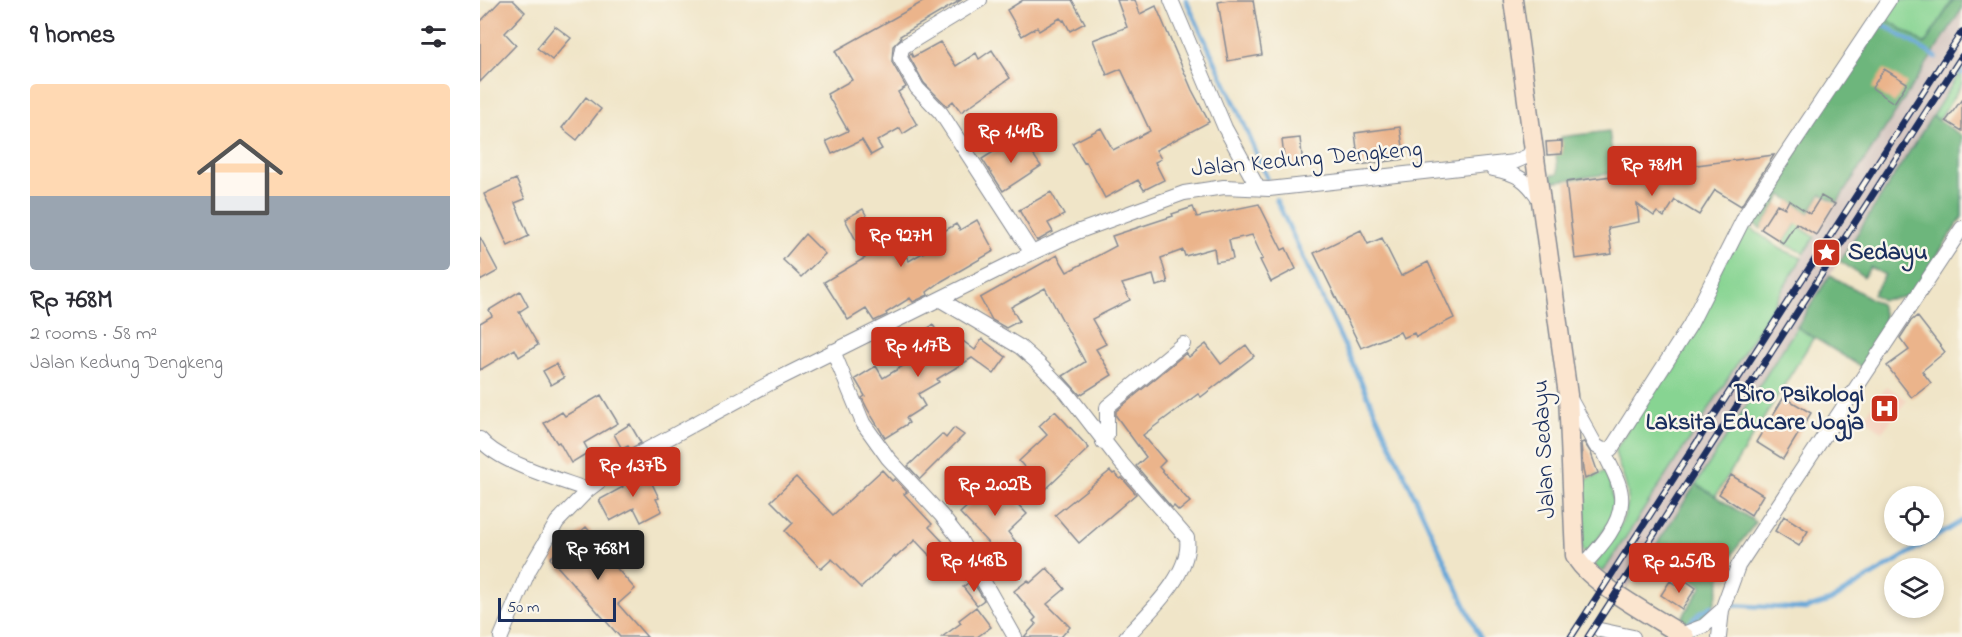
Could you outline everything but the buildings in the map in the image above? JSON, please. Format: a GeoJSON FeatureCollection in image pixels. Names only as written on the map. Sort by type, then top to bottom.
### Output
{"type":"FeatureCollection","features":[{"type":"Feature","properties":{"kind":"street"},"geometry":{"type":"LineString","coordinates":[[980,0],[906,45],[902,48],[900,57],[917,88],[941,113],[1032,253]]}},
{"type":"Feature","properties":{"kind":"street"},"geometry":{"type":"LineString","coordinates":[[1171,0],[1225,128],[1258,188]]}},
{"type":"Feature","properties":{"kind":"street","name":"Jalan Sedayu"},"geometry":{"type":"LineString","coordinates":[[1513,0],[1568,395],[1573,542],[1575,555],[1582,567]]}},
{"type":"Feature","properties":{"kind":"street"},"geometry":{"type":"LineString","coordinates":[[1603,450],[1611,449],[1617,442],[1690,325],[1746,214],[1888,0]]}},
{"type":"Feature","properties":{"kind":"street","name":"Jalan Kedung Dengkeng"},"geometry":{"type":"LineString","coordinates":[[501,637],[528,570],[557,522],[588,490],[626,461],[772,382],[1032,253],[1077,232],[1184,193],[1224,187],[1269,189],[1514,162],[1522,160],[1535,145]]}},
{"type":"Feature","properties":{"kind":"street"},"geometry":{"type":"LineString","coordinates":[[1483,166],[1512,172],[1521,177],[1542,202]]}},
{"type":"Feature","properties":{"kind":"street"},"geometry":{"type":"LineString","coordinates":[[1719,637],[1722,610],[1731,583],[1754,542],[1962,228]]}},
{"type":"Feature","properties":{"kind":"street"},"geometry":{"type":"LineString","coordinates":[[939,299],[1020,347],[1040,364],[1067,393],[1103,442],[1187,538],[1186,560],[1176,579],[1126,637]]}},
{"type":"Feature","properties":{"kind":"street"},"geometry":{"type":"LineString","coordinates":[[1103,442],[1107,435],[1107,407],[1183,344]]}},
{"type":"Feature","properties":{"kind":"street"},"geometry":{"type":"LineString","coordinates":[[833,351],[863,423],[888,458],[941,515],[959,538],[1015,637]]}},
{"type":"Feature","properties":{"kind":"street"},"geometry":{"type":"LineString","coordinates":[[1568,395],[1591,439],[1603,450],[1620,491],[1621,504],[1616,520],[1611,530],[1582,567],[1604,585],[1681,636],[1704,626],[1722,610]]}},
{"type":"Feature","properties":{"kind":"street"},"geometry":{"type":"LineString","coordinates":[[480,439],[485,446],[510,461],[588,490]]}},
{"type":"Feature","properties":{"kind":"street"},"geometry":{"type":"LineString","coordinates":[[1600,630],[1633,637]]}},
{"type":"Feature","properties":{"kind":"shaded area"},"geometry":{"type":"Polygon","coordinates":[[[1962,9],[1962,69],[1627,589],[1603,572],[1706,414],[1804,253],[1962,9]]]}},
{"type":"Feature","properties":{"kind":"shaded area","name":"Biro Psikologi Laksita Educare Jogja"},"geometry":{"type":"Polygon","coordinates":[[[1887,386],[1907,400],[1882,432],[1864,417],[1887,386]]]}},
{"type":"Feature","properties":{"kind":"green space"},"geometry":{"type":"Polygon","coordinates":[[[1894,0],[1953,0],[1925,44],[1883,17],[1894,0]]]}},
{"type":"Feature","properties":{"kind":"green space"},"geometry":{"type":"Polygon","coordinates":[[[1953,0],[1962,0],[1962,9],[1837,203],[1821,194],[1809,213],[1782,195],[1761,229],[1748,220],[1883,17],[1925,44],[1953,0]]]}},
{"type":"Feature","properties":{"kind":"green space"},"geometry":{"type":"Polygon","coordinates":[[[1962,69],[1962,84],[1939,120],[1932,116],[1962,69]]]}},
{"type":"Feature","properties":{"kind":"green space"},"geometry":{"type":"Polygon","coordinates":[[[1932,116],[1962,136],[1962,217],[1911,296],[1882,300],[1873,294],[1885,275],[1870,267],[1864,277],[1840,261],[1932,116]]]}},
{"type":"Feature","properties":{"kind":"green space"},"geometry":{"type":"Polygon","coordinates":[[[1609,131],[1615,173],[1552,182],[1551,175],[1558,174],[1556,154],[1562,153],[1561,137],[1609,131]]]}},
{"type":"Feature","properties":{"kind":"green space"},"geometry":{"type":"Polygon","coordinates":[[[1805,211],[1810,214],[1801,228],[1815,237],[1804,253],[1783,243],[1805,211]]]}},
{"type":"Feature","properties":{"kind":"green space"},"geometry":{"type":"Polygon","coordinates":[[[1745,224],[1781,249],[1802,258],[1706,414],[1603,572],[1594,566],[1619,528],[1627,508],[1626,486],[1615,451],[1745,224]]]}},
{"type":"Feature","properties":{"kind":"green space"},"geometry":{"type":"Polygon","coordinates":[[[1830,275],[1880,304],[1889,330],[1863,368],[1797,327],[1830,275]]]}},
{"type":"Feature","properties":{"kind":"green space"},"geometry":{"type":"Polygon","coordinates":[[[1797,327],[1814,337],[1715,497],[1696,484],[1797,327]]]}},
{"type":"Feature","properties":{"kind":"green space"},"geometry":{"type":"Polygon","coordinates":[[[1606,471],[1613,497],[1611,516],[1602,534],[1586,555],[1582,550],[1578,483],[1606,471]]]}},
{"type":"Feature","properties":{"kind":"green space"},"geometry":{"type":"Polygon","coordinates":[[[1696,484],[1756,522],[1726,566],[1713,607],[1691,625],[1681,619],[1702,586],[1651,553],[1696,484]]]}},
{"type":"Feature","properties":{"kind":"waterway"},"geometry":{"type":"LineString","coordinates":[[1186,0],[1267,178]]}},
{"type":"Feature","properties":{"kind":"waterway"},"geometry":{"type":"LineString","coordinates":[[1882,24],[1936,57]]}},
{"type":"Feature","properties":{"kind":"waterway"},"geometry":{"type":"LineString","coordinates":[[1276,199],[1480,637]]}},
{"type":"Feature","properties":{"kind":"waterway"},"geometry":{"type":"LineString","coordinates":[[1731,605],[1805,609],[1830,601],[1962,521]]}},
{"type":"Feature","properties":{"kind":"waterway"},"geometry":{"type":"LineString","coordinates":[[1685,627],[1701,612],[1712,606]]}},
{"type":"Feature","properties":{"kind":"railway"},"geometry":{"type":"LineString","coordinates":[[1571,637],[1962,32]]}},
{"type":"Feature","properties":{"kind":"railway"},"geometry":{"type":"LineString","coordinates":[[1588,637],[1962,56]]}},
{"type":"Feature","properties":{"kind":"place","name":"Sedayu"},"geometry":{"type":"Point","coordinates":[1827,253]}},
{"type":"Feature","properties":{"kind":"place","name":"Biro Psikologi Laksita Educare Jogja"},"geometry":{"type":"Point","coordinates":[1885,409]}}]}
